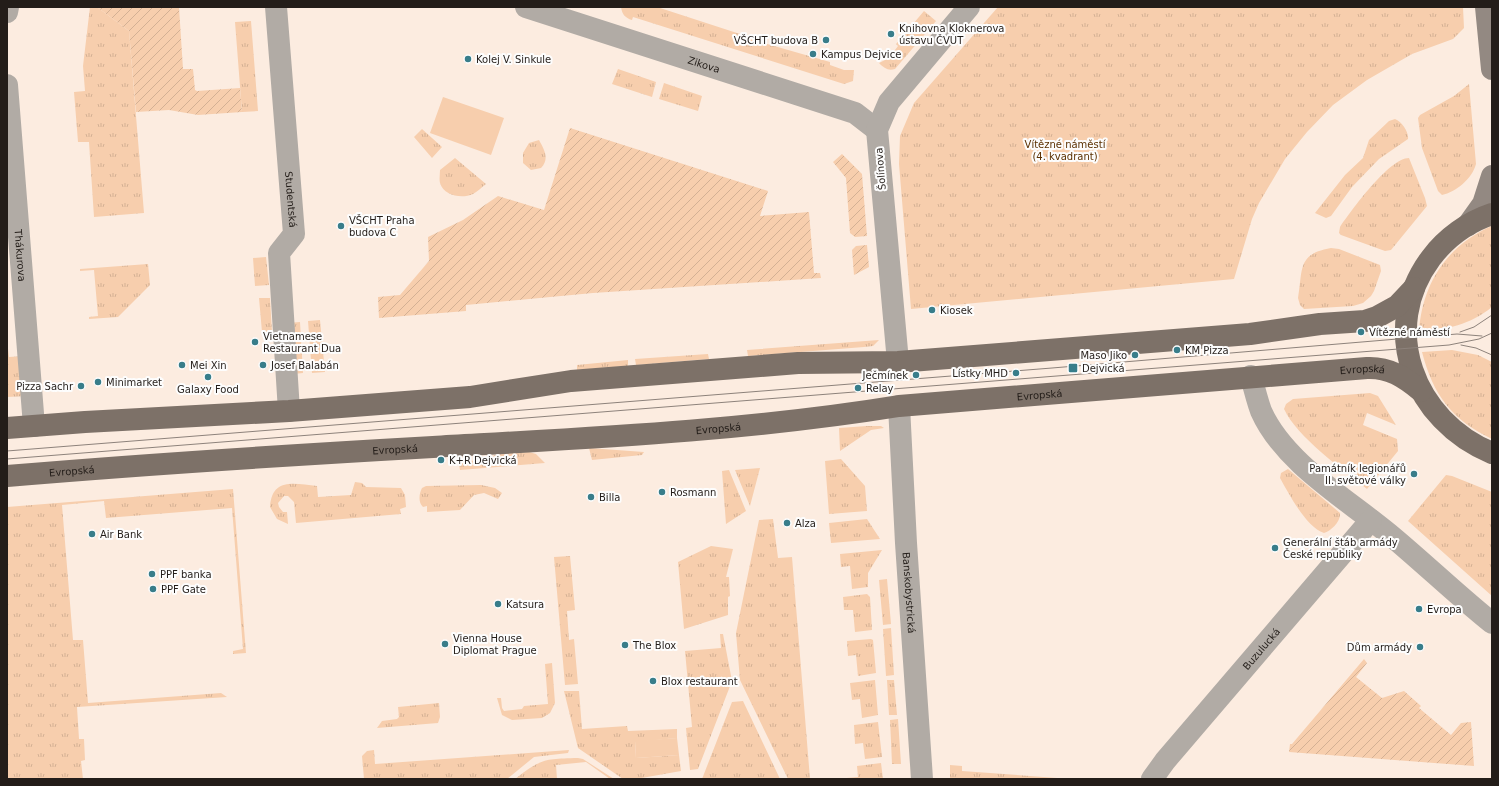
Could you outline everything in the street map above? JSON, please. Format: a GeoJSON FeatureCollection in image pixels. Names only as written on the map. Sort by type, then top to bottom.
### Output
{"type":"FeatureCollection","features":[{"type":"Feature","properties":{"kind":"main road"},"geometry":{"type":"LineString","coordinates":[[1486,7],[1492,58]]}},
{"type":"Feature","properties":{"kind":"main road"},"geometry":{"type":"LineString","coordinates":[[1468,226],[1482,204],[1492,176]]}},
{"type":"Feature","properties":{"kind":"main road"},"geometry":{"type":"LineString","coordinates":[[1488,453],[1452,430],[1429,405],[1412,370],[1406,338],[1408,307],[1414,288],[1420,275],[1435,252],[1445,242],[1468,226],[1492,214]]}},
{"type":"Feature","properties":{"kind":"main road"},"geometry":{"type":"LineString","coordinates":[[7,428],[289,411],[470,397],[571,381],[798,363],[898,362],[1250,334],[1320,324],[1365,321],[1388,313],[1402,302],[1414,288]]}},
{"type":"Feature","properties":{"kind":"main road","name":"Evropská"},"geometry":{"type":"LineString","coordinates":[[7,476],[216,459],[591,438],[822,418],[899,406],[1251,376],[1378,368],[1398,374],[1421,390]]}},
{"type":"Feature","properties":{"kind":"street"},"geometry":{"type":"LineString","coordinates":[[7,12],[8,7]]}},
{"type":"Feature","properties":{"kind":"street","name":"Studentská"},"geometry":{"type":"LineString","coordinates":[[276,7],[294,234],[279,253],[289,411]]}},
{"type":"Feature","properties":{"kind":"street","name":"Zikova"},"geometry":{"type":"LineString","coordinates":[[526,7],[856,113],[877,130]]}},
{"type":"Feature","properties":{"kind":"street","name":"Šolínova"},"geometry":{"type":"LineString","coordinates":[[898,362],[877,130],[889,102],[969,7]]}},
{"type":"Feature","properties":{"kind":"street","name":"Thákurova"},"geometry":{"type":"LineString","coordinates":[[7,85],[34,426]]}},
{"type":"Feature","properties":{"kind":"street"},"geometry":{"type":"LineString","coordinates":[[1251,376],[1262,412],[1272,430],[1287,449],[1308,470],[1371,520],[1492,624]]}},
{"type":"Feature","properties":{"kind":"street","name":"Banskobystrická"},"geometry":{"type":"LineString","coordinates":[[899,406],[906,543],[922,779]]}},
{"type":"Feature","properties":{"kind":"street","name":"Buzulucká"},"geometry":{"type":"LineString","coordinates":[[1152,779],[1165,761],[1371,520]]}},
{"type":"Feature","properties":{"kind":"green space"},"geometry":{"type":"Polygon","coordinates":[[[90,7],[97,7],[129,31],[144,213],[94,217],[89,142],[78,142],[74,92],[85,91],[83,66],[90,7]]]}},
{"type":"Feature","properties":{"kind":"green space"},"geometry":{"type":"Polygon","coordinates":[[[97,7],[179,7],[183,69],[193,69],[195,90],[240,88],[242,112],[198,115],[169,110],[136,112],[129,31],[97,7]]]}},
{"type":"Feature","properties":{"kind":"green space"},"geometry":{"type":"Polygon","coordinates":[[[621,7],[657,7],[740,34],[739,36],[830,62],[830,65],[844,70],[854,70],[853,81],[844,84],[633,17],[632,20],[624,15],[621,7]]]}},
{"type":"Feature","properties":{"kind":"green space","name":"Vítězné náměstí (4. kvadrant)"},"geometry":{"type":"Polygon","coordinates":[[[998,7],[1463,7],[1464,28],[1453,39],[1412,54],[1367,80],[1333,105],[1307,132],[1285,159],[1259,203],[1252,219],[1234,279],[911,309],[899,164],[900,136],[914,103],[998,7]]]}},
{"type":"Feature","properties":{"kind":"green space"},"geometry":{"type":"Polygon","coordinates":[[[924,11],[936,21],[895,69],[890,70],[884,68],[879,63],[889,58],[898,46],[896,44],[924,11]]]}},
{"type":"Feature","properties":{"kind":"green space"},"geometry":{"type":"Polygon","coordinates":[[[251,21],[258,111],[242,112],[235,22],[251,21]]]}},
{"type":"Feature","properties":{"kind":"green space"},"geometry":{"type":"Polygon","coordinates":[[[618,69],[656,82],[652,97],[612,84],[618,69]]]}},
{"type":"Feature","properties":{"kind":"green space"},"geometry":{"type":"Polygon","coordinates":[[[664,83],[702,96],[698,111],[659,99],[664,83]]]}},
{"type":"Feature","properties":{"kind":"green space"},"geometry":{"type":"Polygon","coordinates":[[[1469,84],[1476,164],[1471,175],[1463,184],[1453,191],[1442,195],[1438,191],[1422,148],[1418,118],[1420,115],[1454,96],[1469,84]]]}},
{"type":"Feature","properties":{"kind":"green space"},"geometry":{"type":"Polygon","coordinates":[[[443,97],[504,118],[491,155],[430,133],[443,97]]]}},
{"type":"Feature","properties":{"kind":"green space"},"geometry":{"type":"Polygon","coordinates":[[[1395,119],[1400,122],[1404,128],[1408,139],[1379,159],[1352,187],[1331,216],[1326,218],[1315,213],[1345,175],[1363,158],[1369,140],[1389,121],[1395,119]]]}},
{"type":"Feature","properties":{"kind":"green space"},"geometry":{"type":"Polygon","coordinates":[[[570,128],[768,191],[760,216],[809,212],[814,273],[820,273],[821,278],[593,293],[466,305],[466,311],[379,318],[378,297],[400,295],[429,261],[428,237],[463,220],[498,196],[544,210],[570,128]]]}},
{"type":"Feature","properties":{"kind":"green space"},"geometry":{"type":"Polygon","coordinates":[[[422,129],[442,147],[432,158],[414,137],[422,129]]]}},
{"type":"Feature","properties":{"kind":"green space"},"geometry":{"type":"Polygon","coordinates":[[[539,140],[546,158],[544,165],[541,168],[531,170],[523,163],[523,153],[529,143],[539,140]]]}},
{"type":"Feature","properties":{"kind":"green space"},"geometry":{"type":"Polygon","coordinates":[[[842,154],[862,174],[867,236],[855,237],[850,233],[846,178],[833,162],[842,154]]]}},
{"type":"Feature","properties":{"kind":"green space"},"geometry":{"type":"Polygon","coordinates":[[[455,158],[486,184],[475,193],[464,196],[449,194],[445,191],[440,183],[440,170],[455,158]]]}},
{"type":"Feature","properties":{"kind":"green space"},"geometry":{"type":"Polygon","coordinates":[[[1409,158],[1427,206],[1391,250],[1385,251],[1341,235],[1339,233],[1340,227],[1371,186],[1391,167],[1401,160],[1409,158]]]}},
{"type":"Feature","properties":{"kind":"green space"},"geometry":{"type":"Polygon","coordinates":[[[1492,226],[1492,307],[1467,322],[1449,328],[1419,332],[1425,298],[1440,268],[1450,255],[1462,244],[1476,234],[1492,226]]]}},
{"type":"Feature","properties":{"kind":"green space"},"geometry":{"type":"Polygon","coordinates":[[[867,245],[869,267],[854,275],[852,250],[856,246],[867,245]]]}},
{"type":"Feature","properties":{"kind":"green space"},"geometry":{"type":"Polygon","coordinates":[[[1331,248],[1339,249],[1380,265],[1381,271],[1374,291],[1363,303],[1353,306],[1304,309],[1300,305],[1298,298],[1304,264],[1312,254],[1331,248]]]}},
{"type":"Feature","properties":{"kind":"green space"},"geometry":{"type":"Polygon","coordinates":[[[266,257],[269,285],[255,286],[253,258],[266,257]]]}},
{"type":"Feature","properties":{"kind":"green space"},"geometry":{"type":"Polygon","coordinates":[[[148,264],[150,285],[118,317],[89,319],[89,317],[98,316],[94,270],[80,271],[80,269],[148,264]]]}},
{"type":"Feature","properties":{"kind":"green space"},"geometry":{"type":"Polygon","coordinates":[[[259,298],[270,298],[272,332],[262,332],[259,298]]]}},
{"type":"Feature","properties":{"kind":"green space"},"geometry":{"type":"Polygon","coordinates":[[[320,320],[325,372],[312,373],[308,321],[320,320]]]}},
{"type":"Feature","properties":{"kind":"green space"},"geometry":{"type":"Polygon","coordinates":[[[300,322],[303,373],[293,374],[288,323],[300,322]]]}},
{"type":"Feature","properties":{"kind":"green space"},"geometry":{"type":"Polygon","coordinates":[[[7,340],[9,357],[24,356],[28,396],[7,397],[7,340]]]}},
{"type":"Feature","properties":{"kind":"green space"},"geometry":{"type":"Polygon","coordinates":[[[879,340],[873,346],[748,356],[747,350],[879,340]]]}},
{"type":"Feature","properties":{"kind":"green space"},"geometry":{"type":"Polygon","coordinates":[[[1452,350],[1478,355],[1492,362],[1492,439],[1478,432],[1455,414],[1438,393],[1432,381],[1422,352],[1452,350]]]}},
{"type":"Feature","properties":{"kind":"green space"},"geometry":{"type":"Polygon","coordinates":[[[708,354],[709,359],[636,365],[635,359],[708,354]]]}},
{"type":"Feature","properties":{"kind":"green space"},"geometry":{"type":"Polygon","coordinates":[[[628,360],[628,366],[577,370],[577,365],[628,360]]]}},
{"type":"Feature","properties":{"kind":"green space"},"geometry":{"type":"Polygon","coordinates":[[[1370,393],[1378,396],[1396,425],[1367,413],[1363,425],[1397,439],[1398,451],[1367,489],[1309,441],[1290,420],[1284,409],[1286,404],[1293,399],[1370,393]]]}},
{"type":"Feature","properties":{"kind":"green space"},"geometry":{"type":"Polygon","coordinates":[[[881,426],[884,428],[871,430],[840,451],[839,428],[881,426]]]}},
{"type":"Feature","properties":{"kind":"green space"},"geometry":{"type":"Polygon","coordinates":[[[589,448],[644,452],[642,455],[592,460],[589,448]]]}},
{"type":"Feature","properties":{"kind":"green space"},"geometry":{"type":"Polygon","coordinates":[[[529,452],[536,454],[545,463],[460,470],[459,464],[500,454],[529,452]]]}},
{"type":"Feature","properties":{"kind":"green space"},"geometry":{"type":"Polygon","coordinates":[[[841,459],[865,486],[867,511],[829,514],[825,461],[841,459]]]}},
{"type":"Feature","properties":{"kind":"green space"},"geometry":{"type":"Polygon","coordinates":[[[760,468],[750,506],[735,470],[760,468]]]}},
{"type":"Feature","properties":{"kind":"green space"},"geometry":{"type":"Polygon","coordinates":[[[1288,469],[1340,513],[1339,519],[1330,530],[1324,533],[1317,530],[1299,509],[1280,478],[1281,473],[1288,469]]]}},
{"type":"Feature","properties":{"kind":"green space"},"geometry":{"type":"Polygon","coordinates":[[[729,470],[746,511],[726,524],[722,471],[729,470]]]}},
{"type":"Feature","properties":{"kind":"green space"},"geometry":{"type":"Polygon","coordinates":[[[1446,475],[1492,492],[1492,596],[1408,521],[1446,475]]]}},
{"type":"Feature","properties":{"kind":"green space"},"geometry":{"type":"Polygon","coordinates":[[[355,482],[362,483],[366,487],[401,488],[405,495],[406,507],[400,509],[401,514],[296,523],[294,502],[288,496],[284,496],[278,503],[283,512],[287,512],[288,524],[277,519],[270,507],[275,491],[286,484],[317,486],[318,497],[351,495],[355,482]]]}},
{"type":"Feature","properties":{"kind":"green space"},"geometry":{"type":"Polygon","coordinates":[[[481,485],[495,488],[502,493],[498,499],[484,493],[474,495],[460,510],[427,512],[427,506],[423,507],[420,503],[421,490],[426,486],[481,485]]]}},
{"type":"Feature","properties":{"kind":"green space"},"geometry":{"type":"Polygon","coordinates":[[[233,489],[246,653],[233,654],[233,651],[243,649],[232,508],[106,518],[104,501],[62,505],[73,640],[83,640],[88,703],[221,693],[227,697],[77,707],[79,739],[84,739],[85,760],[81,761],[83,779],[7,779],[7,507],[233,489]]]}},
{"type":"Feature","properties":{"kind":"green space"},"geometry":{"type":"Polygon","coordinates":[[[773,519],[778,558],[792,557],[810,779],[788,779],[740,680],[736,633],[759,520],[773,519]]]}},
{"type":"Feature","properties":{"kind":"green space"},"geometry":{"type":"Polygon","coordinates":[[[867,519],[880,539],[831,543],[829,523],[867,519]]]}},
{"type":"Feature","properties":{"kind":"green space"},"geometry":{"type":"Polygon","coordinates":[[[711,546],[733,549],[726,577],[729,577],[730,596],[728,597],[728,615],[684,629],[678,562],[711,546]]]}},
{"type":"Feature","properties":{"kind":"green space"},"geometry":{"type":"Polygon","coordinates":[[[882,550],[868,573],[868,587],[852,589],[850,566],[841,567],[840,554],[882,550]]]}},
{"type":"Feature","properties":{"kind":"green space"},"geometry":{"type":"Polygon","coordinates":[[[570,556],[575,610],[567,611],[569,640],[574,639],[578,684],[565,685],[554,557],[570,556]]]}},
{"type":"Feature","properties":{"kind":"green space"},"geometry":{"type":"Polygon","coordinates":[[[887,579],[891,624],[883,625],[879,580],[887,579]]]}},
{"type":"Feature","properties":{"kind":"green space"},"geometry":{"type":"Polygon","coordinates":[[[867,594],[870,597],[872,630],[855,632],[853,610],[844,610],[843,597],[867,594]]]}},
{"type":"Feature","properties":{"kind":"green space"},"geometry":{"type":"Polygon","coordinates":[[[891,628],[894,675],[886,676],[883,629],[891,628]]]}},
{"type":"Feature","properties":{"kind":"green space"},"geometry":{"type":"Polygon","coordinates":[[[720,634],[723,634],[732,681],[698,769],[690,770],[686,728],[692,727],[685,651],[721,648],[720,634]]]}},
{"type":"Feature","properties":{"kind":"green space"},"geometry":{"type":"Polygon","coordinates":[[[873,640],[876,673],[858,676],[856,655],[848,656],[847,641],[873,640]]]}},
{"type":"Feature","properties":{"kind":"green space"},"geometry":{"type":"Polygon","coordinates":[[[1364,659],[1367,663],[1356,677],[1382,698],[1404,691],[1421,706],[1419,708],[1451,735],[1461,723],[1471,722],[1474,766],[1289,752],[1290,744],[1292,744],[1364,659]]]}},
{"type":"Feature","properties":{"kind":"green space"},"geometry":{"type":"Polygon","coordinates":[[[552,663],[555,703],[550,713],[542,718],[512,720],[502,715],[497,698],[501,698],[502,708],[504,711],[522,709],[524,706],[548,704],[545,664],[552,663]]]}},
{"type":"Feature","properties":{"kind":"green space"},"geometry":{"type":"Polygon","coordinates":[[[875,680],[878,715],[862,718],[860,699],[852,700],[850,683],[875,680]]]}},
{"type":"Feature","properties":{"kind":"green space"},"geometry":{"type":"Polygon","coordinates":[[[887,680],[894,680],[897,715],[889,715],[887,680]]]}},
{"type":"Feature","properties":{"kind":"green space"},"geometry":{"type":"Polygon","coordinates":[[[564,691],[579,691],[582,729],[627,726],[628,731],[677,729],[677,738],[635,742],[636,758],[679,755],[681,771],[636,779],[623,779],[578,748],[564,691]]]}},
{"type":"Feature","properties":{"kind":"green space"},"geometry":{"type":"Polygon","coordinates":[[[743,701],[780,779],[702,779],[732,702],[743,701]]]}},
{"type":"Feature","properties":{"kind":"green space"},"geometry":{"type":"Polygon","coordinates":[[[439,703],[440,717],[438,723],[377,728],[382,721],[397,719],[399,717],[398,707],[439,703]]]}},
{"type":"Feature","properties":{"kind":"green space"},"geometry":{"type":"Polygon","coordinates":[[[898,719],[901,764],[892,764],[890,720],[898,719]]]}},
{"type":"Feature","properties":{"kind":"green space"},"geometry":{"type":"Polygon","coordinates":[[[878,722],[882,757],[865,759],[863,743],[855,744],[854,725],[878,722]]]}},
{"type":"Feature","properties":{"kind":"green space"},"geometry":{"type":"Polygon","coordinates":[[[677,738],[679,755],[636,758],[635,741],[677,738]]]}},
{"type":"Feature","properties":{"kind":"green space"},"geometry":{"type":"Polygon","coordinates":[[[374,750],[375,764],[569,750],[568,753],[534,757],[507,779],[364,779],[362,756],[367,751],[374,750]]]}},
{"type":"Feature","properties":{"kind":"green space"},"geometry":{"type":"Polygon","coordinates":[[[578,758],[583,759],[614,779],[610,779],[586,762],[556,765],[557,779],[515,779],[538,763],[544,761],[578,758]]]}},
{"type":"Feature","properties":{"kind":"green space"},"geometry":{"type":"Polygon","coordinates":[[[881,763],[883,779],[835,779],[858,777],[857,766],[881,763]]]}},
{"type":"Feature","properties":{"kind":"green space"},"geometry":{"type":"Polygon","coordinates":[[[950,765],[962,766],[962,771],[1071,779],[950,779],[950,765]]]}},
{"type":"Feature","properties":{"kind":"tram line"},"geometry":{"type":"LineString","coordinates":[[1460,332],[1474,327],[1492,315]]}},
{"type":"Feature","properties":{"kind":"tram line"},"geometry":{"type":"LineString","coordinates":[[7,459],[1449,345],[1479,339],[1492,333]]}},
{"type":"Feature","properties":{"kind":"tram line"},"geometry":{"type":"LineString","coordinates":[[7,451],[1052,368],[1457,334],[1482,336]]}},
{"type":"Feature","properties":{"kind":"tram line"},"geometry":{"type":"LineString","coordinates":[[1461,345],[1476,348],[1492,355]]}},
{"type":"Feature","properties":{"kind":"place","name":"Knihovna Kloknerova ústavu ČVUT"},"geometry":{"type":"Point","coordinates":[891,34]}},
{"type":"Feature","properties":{"kind":"place","name":"VŠCHT budova B"},"geometry":{"type":"Point","coordinates":[826,40]}},
{"type":"Feature","properties":{"kind":"place","name":"Kampus Dejvice"},"geometry":{"type":"Point","coordinates":[813,54]}},
{"type":"Feature","properties":{"kind":"place","name":"Kolej V. Sinkule"},"geometry":{"type":"Point","coordinates":[468,59]}},
{"type":"Feature","properties":{"kind":"place","name":"VŠCHT Praha budova C"},"geometry":{"type":"Point","coordinates":[341,226]}},
{"type":"Feature","properties":{"kind":"place","name":"Kiosek"},"geometry":{"type":"Point","coordinates":[932,310]}},
{"type":"Feature","properties":{"kind":"place","name":"Vítězné náměstí"},"geometry":{"type":"Point","coordinates":[1361,332]}},
{"type":"Feature","properties":{"kind":"place","name":"Vietnamese Restaurant Dua"},"geometry":{"type":"Point","coordinates":[255,342]}},
{"type":"Feature","properties":{"kind":"place","name":"KM Pizza"},"geometry":{"type":"Point","coordinates":[1177,350]}},
{"type":"Feature","properties":{"kind":"place","name":"Maso Jiko"},"geometry":{"type":"Point","coordinates":[1135,355]}},
{"type":"Feature","properties":{"kind":"place","name":"Mei Xin"},"geometry":{"type":"Point","coordinates":[182,365]}},
{"type":"Feature","properties":{"kind":"place","name":"Josef Balabán"},"geometry":{"type":"Point","coordinates":[263,365]}},
{"type":"Feature","properties":{"kind":"place","name":"Dejvická"},"geometry":{"type":"Point","coordinates":[1073,368]}},
{"type":"Feature","properties":{"kind":"place","name":"Lístky MHD"},"geometry":{"type":"Point","coordinates":[1016,373]}},
{"type":"Feature","properties":{"kind":"place","name":"Ječmínek"},"geometry":{"type":"Point","coordinates":[916,375]}},
{"type":"Feature","properties":{"kind":"place","name":"Galaxy Food"},"geometry":{"type":"Point","coordinates":[208,377]}},
{"type":"Feature","properties":{"kind":"place","name":"Minimarket"},"geometry":{"type":"Point","coordinates":[98,382]}},
{"type":"Feature","properties":{"kind":"place","name":"Pizza Sachr"},"geometry":{"type":"Point","coordinates":[81,386]}},
{"type":"Feature","properties":{"kind":"place","name":"Relay"},"geometry":{"type":"Point","coordinates":[858,388]}},
{"type":"Feature","properties":{"kind":"place","name":"K+R Dejvická"},"geometry":{"type":"Point","coordinates":[441,460]}},
{"type":"Feature","properties":{"kind":"place","name":"Památník legionářů II. světové války"},"geometry":{"type":"Point","coordinates":[1414,474]}},
{"type":"Feature","properties":{"kind":"place","name":"Rosmann"},"geometry":{"type":"Point","coordinates":[662,492]}},
{"type":"Feature","properties":{"kind":"place","name":"Billa"},"geometry":{"type":"Point","coordinates":[591,497]}},
{"type":"Feature","properties":{"kind":"place","name":"Alza"},"geometry":{"type":"Point","coordinates":[787,523]}},
{"type":"Feature","properties":{"kind":"place","name":"Air Bank"},"geometry":{"type":"Point","coordinates":[92,534]}},
{"type":"Feature","properties":{"kind":"place","name":"Generální štáb armády České republiky"},"geometry":{"type":"Point","coordinates":[1275,548]}},
{"type":"Feature","properties":{"kind":"place","name":"PPF banka"},"geometry":{"type":"Point","coordinates":[152,574]}},
{"type":"Feature","properties":{"kind":"place","name":"PPF Gate"},"geometry":{"type":"Point","coordinates":[153,589]}},
{"type":"Feature","properties":{"kind":"place","name":"Katsura"},"geometry":{"type":"Point","coordinates":[498,604]}},
{"type":"Feature","properties":{"kind":"place","name":"Evropa"},"geometry":{"type":"Point","coordinates":[1419,609]}},
{"type":"Feature","properties":{"kind":"place","name":"Vienna House Diplomat Prague"},"geometry":{"type":"Point","coordinates":[445,644]}},
{"type":"Feature","properties":{"kind":"place","name":"The Blox"},"geometry":{"type":"Point","coordinates":[625,645]}},
{"type":"Feature","properties":{"kind":"place","name":"Dům armády"},"geometry":{"type":"Point","coordinates":[1420,647]}},
{"type":"Feature","properties":{"kind":"place","name":"Blox restaurant"},"geometry":{"type":"Point","coordinates":[653,681]}}]}
